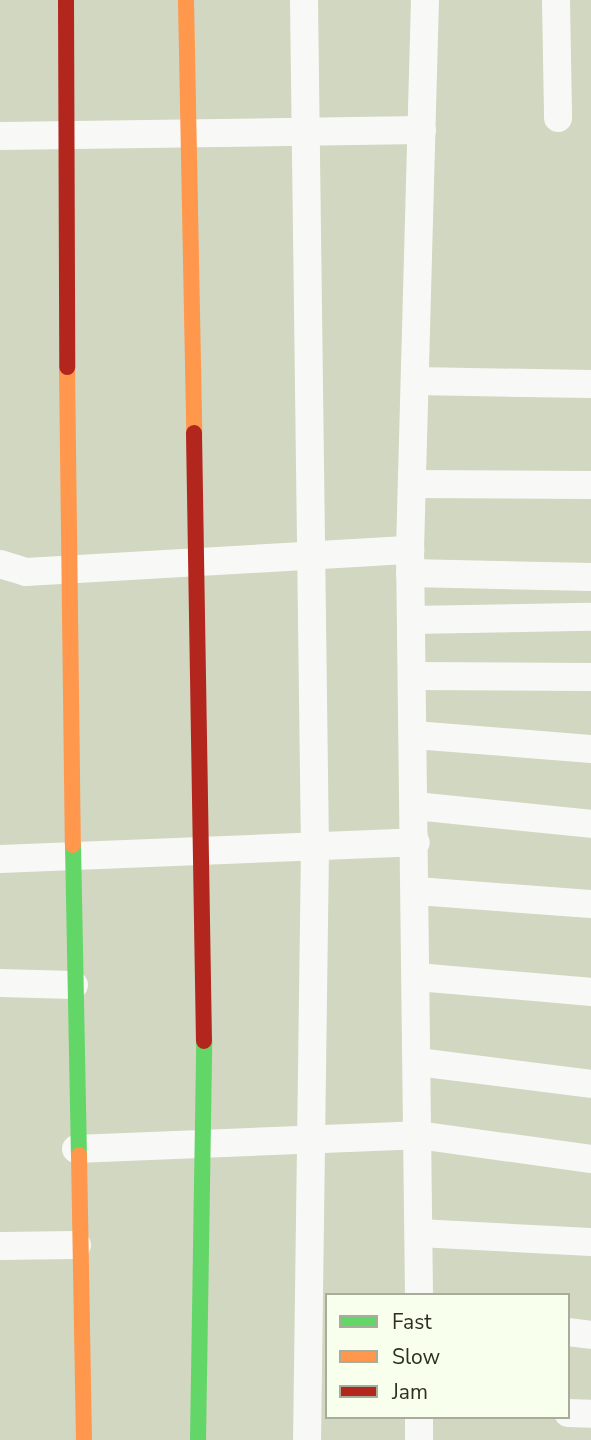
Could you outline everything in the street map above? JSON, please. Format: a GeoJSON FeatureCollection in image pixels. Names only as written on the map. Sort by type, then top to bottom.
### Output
{"type":"FeatureCollection","features":[{"type":"Feature","properties":{"kind":"street"},"geometry":{"type":"LineString","coordinates":[[66,0],[69,132],[68,569],[83,1440]]}},
{"type":"Feature","properties":{"kind":"street"},"geometry":{"type":"LineString","coordinates":[[186,0],[206,1144],[198,1440]]}},
{"type":"Feature","properties":{"kind":"street"},"geometry":{"type":"LineString","coordinates":[[304,0],[315,848],[314,1140],[307,1440]]}},
{"type":"Feature","properties":{"kind":"street"},"geometry":{"type":"LineString","coordinates":[[419,1293],[416,842],[410,561],[425,0]]}},
{"type":"Feature","properties":{"kind":"street"},"geometry":{"type":"LineString","coordinates":[[556,0],[558,118]]}},
{"type":"Feature","properties":{"kind":"street"},"geometry":{"type":"LineString","coordinates":[[0,136],[69,132],[422,130]]}},
{"type":"Feature","properties":{"kind":"street"},"geometry":{"type":"LineString","coordinates":[[415,381],[591,384]]}},
{"type":"Feature","properties":{"kind":"street"},"geometry":{"type":"LineString","coordinates":[[412,484],[591,485]]}},
{"type":"Feature","properties":{"kind":"street"},"geometry":{"type":"LineString","coordinates":[[0,564],[26,572],[311,555],[591,577]]}},
{"type":"Feature","properties":{"kind":"street"},"geometry":{"type":"LineString","coordinates":[[411,620],[591,617]]}},
{"type":"Feature","properties":{"kind":"street"},"geometry":{"type":"LineString","coordinates":[[412,676],[591,677]]}},
{"type":"Feature","properties":{"kind":"street"},"geometry":{"type":"LineString","coordinates":[[414,734],[591,749]]}},
{"type":"Feature","properties":{"kind":"street"},"geometry":{"type":"LineString","coordinates":[[415,807],[591,824]]}},
{"type":"Feature","properties":{"kind":"street"},"geometry":{"type":"LineString","coordinates":[[0,859],[72,859],[416,842]]}},
{"type":"Feature","properties":{"kind":"street"},"geometry":{"type":"LineString","coordinates":[[416,891],[591,904]]}},
{"type":"Feature","properties":{"kind":"street"},"geometry":{"type":"LineString","coordinates":[[417,977],[591,992]]}},
{"type":"Feature","properties":{"kind":"street"},"geometry":{"type":"LineString","coordinates":[[0,983],[74,985]]}},
{"type":"Feature","properties":{"kind":"street"},"geometry":{"type":"LineString","coordinates":[[418,1062],[591,1084]]}},
{"type":"Feature","properties":{"kind":"street"},"geometry":{"type":"LineString","coordinates":[[76,1149],[418,1135],[591,1159]]}},
{"type":"Feature","properties":{"kind":"street"},"geometry":{"type":"LineString","coordinates":[[419,1233],[591,1242]]}},
{"type":"Feature","properties":{"kind":"street"},"geometry":{"type":"LineString","coordinates":[[0,1246],[78,1245]]}},
{"type":"Feature","properties":{"kind":"street"},"geometry":{"type":"LineString","coordinates":[[570,1332],[591,1335]]}},
{"type":"Feature","properties":{"kind":"street"},"geometry":{"type":"LineString","coordinates":[[570,1413],[591,1414]]}},
{"type":"Feature","properties":{"kind":"street"},"geometry":{"type":"LineString","coordinates":[[419,1419],[419,1440]]}},
{"type":"Feature","properties":{"kind":"traffic: fast"},"geometry":{"type":"LineString","coordinates":[[73,845],[79,1155]]}},
{"type":"Feature","properties":{"kind":"traffic: fast"},"geometry":{"type":"LineString","coordinates":[[198,1440],[204,1041]]}},
{"type":"Feature","properties":{"kind":"traffic: slow"},"geometry":{"type":"LineString","coordinates":[[186,0],[194,433]]}},
{"type":"Feature","properties":{"kind":"traffic: slow"},"geometry":{"type":"LineString","coordinates":[[67,367],[73,845]]}},
{"type":"Feature","properties":{"kind":"traffic: slow"},"geometry":{"type":"LineString","coordinates":[[79,1155],[84,1440]]}},
{"type":"Feature","properties":{"kind":"traffic: jam"},"geometry":{"type":"LineString","coordinates":[[66,0],[67,367]]}},
{"type":"Feature","properties":{"kind":"traffic: jam"},"geometry":{"type":"LineString","coordinates":[[194,433],[204,1041]]}}]}
